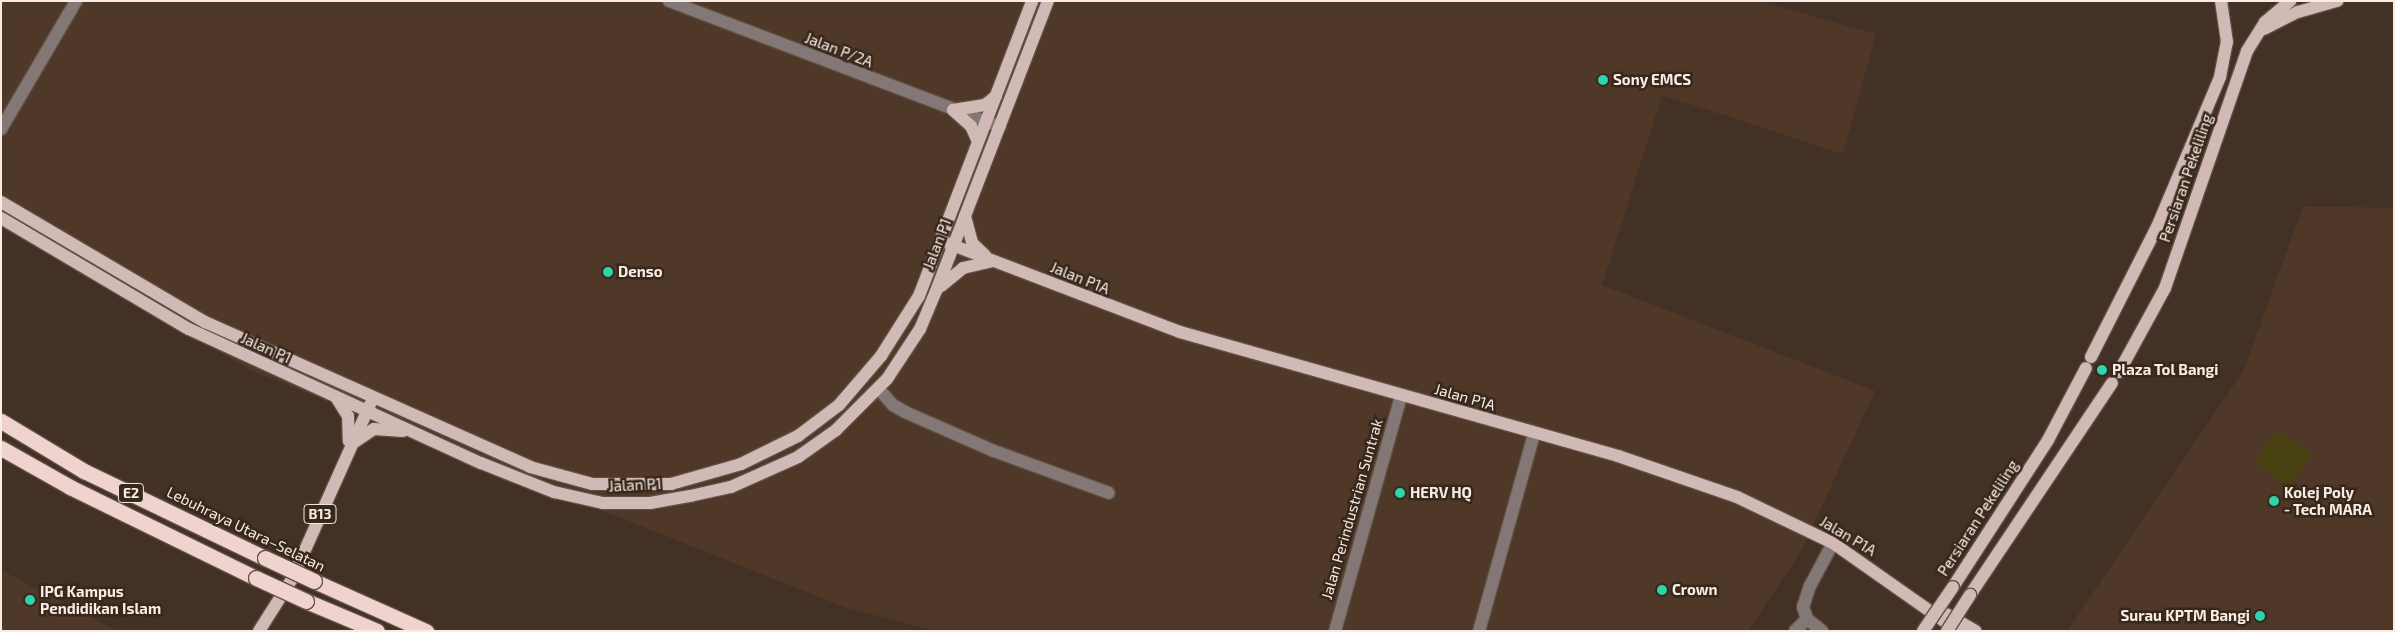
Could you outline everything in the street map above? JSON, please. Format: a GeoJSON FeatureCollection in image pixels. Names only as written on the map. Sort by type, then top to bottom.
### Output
{"type":"FeatureCollection","features":[{"type":"Feature","properties":{"kind":"highway","name":"Lebuhraya Utara–Selatan"},"geometry":{"type":"LineString","coordinates":[[1,421],[84,471],[314,581],[426,631]]}},
{"type":"Feature","properties":{"kind":"highway","name":"E2"},"geometry":{"type":"LineString","coordinates":[[1,448],[70,487],[256,578],[377,631]]}},
{"type":"Feature","properties":{"kind":"main road","name":"Jalan P1"},"geometry":{"type":"LineString","coordinates":[[1,202],[205,322],[374,396],[488,449],[561,478],[592,484],[631,486],[670,484],[706,475],[779,447],[839,405],[881,356],[904,323],[919,296],[1032,1]]}},
{"type":"Feature","properties":{"kind":"main road","name":"Jalan P1"},"geometry":{"type":"LineString","coordinates":[[1,218],[189,329],[481,464],[554,492],[603,503],[650,503],[731,486],[780,466],[836,430],[878,388],[920,328],[954,246],[1048,1]]}},
{"type":"Feature","properties":{"kind":"main road","name":"Persiaran Pekeliling"},"geometry":{"type":"LineString","coordinates":[[1923,631],[2048,440],[2157,227],[2220,77],[2227,42],[2221,1]]}},
{"type":"Feature","properties":{"kind":"main road","name":"Persiaran Pekeliling"},"geometry":{"type":"LineString","coordinates":[[1947,631],[2115,378],[2165,288],[2242,62],[2256,34],[2274,13],[2290,1]]}},
{"type":"Feature","properties":{"kind":"main road"},"geometry":{"type":"LineString","coordinates":[[2256,34],[2298,12],[2337,1]]}},
{"type":"Feature","properties":{"kind":"main road"},"geometry":{"type":"LineString","coordinates":[[953,110],[985,106],[996,96]]}},
{"type":"Feature","properties":{"kind":"main road"},"geometry":{"type":"LineString","coordinates":[[953,110],[971,126],[978,142]]}},
{"type":"Feature","properties":{"kind":"main road"},"geometry":{"type":"LineString","coordinates":[[965,216],[972,243],[993,261]]}},
{"type":"Feature","properties":{"kind":"main road","name":"Jalan P1A"},"geometry":{"type":"LineString","coordinates":[[940,241],[1180,332],[1678,475],[1736,497],[1833,543],[1919,601],[1958,631]]}},
{"type":"Feature","properties":{"kind":"main road"},"geometry":{"type":"LineString","coordinates":[[936,291],[962,268],[993,261]]}},
{"type":"Feature","properties":{"kind":"main road"},"geometry":{"type":"LineString","coordinates":[[335,396],[348,416],[348,448]]}},
{"type":"Feature","properties":{"kind":"main road","name":"B13"},"geometry":{"type":"LineString","coordinates":[[259,631],[292,580],[348,448],[374,396]]}},
{"type":"Feature","properties":{"kind":"main road"},"geometry":{"type":"LineString","coordinates":[[348,448],[365,432],[374,428],[416,433]]}},
{"type":"Feature","properties":{"kind":"main road"},"geometry":{"type":"LineString","coordinates":[[1919,601],[1976,631]]}},
{"type":"Feature","properties":{"kind":"street"},"geometry":{"type":"LineString","coordinates":[[1,129],[76,1]]}},
{"type":"Feature","properties":{"kind":"street","name":"Jalan P/2A"},"geometry":{"type":"LineString","coordinates":[[669,1],[1000,127]]}},
{"type":"Feature","properties":{"kind":"street"},"geometry":{"type":"LineString","coordinates":[[878,388],[905,412],[994,451],[1109,493]]}},
{"type":"Feature","properties":{"kind":"street","name":"Jalan Perindustrian Suntrak"},"geometry":{"type":"LineString","coordinates":[[1335,631],[1401,396]]}},
{"type":"Feature","properties":{"kind":"street"},"geometry":{"type":"LineString","coordinates":[[1479,631],[1534,434]]}},
{"type":"Feature","properties":{"kind":"street"},"geometry":{"type":"LineString","coordinates":[[1822,631],[1807,619],[1803,607],[1810,586],[1833,543]]}},
{"type":"Feature","properties":{"kind":"street"},"geometry":{"type":"LineString","coordinates":[[1795,631],[1807,619]]}},
{"type":"Feature","properties":{"kind":"shaded area"},"geometry":{"type":"Polygon","coordinates":[[[1,1],[1759,1],[1876,34],[1843,154],[1662,95],[1602,285],[1875,391],[1801,551],[1748,631],[936,631],[847,608],[252,371],[1,225],[1,1]]]}},
{"type":"Feature","properties":{"kind":"shaded area","name":"Kolej Poly - Tech MARA"},"geometry":{"type":"Polygon","coordinates":[[[2303,206],[2394,208],[2394,631],[2067,631],[2244,370],[2303,206]]]}},
{"type":"Feature","properties":{"kind":"shaded area"},"geometry":{"type":"Polygon","coordinates":[[[2277,430],[2312,453],[2289,487],[2255,463],[2277,430]]]}},
{"type":"Feature","properties":{"kind":"shaded area","name":"IPG Kampus Pendidikan Islam"},"geometry":{"type":"Polygon","coordinates":[[[1,570],[117,631],[1,631],[1,570]]]}},
{"type":"Feature","properties":{"kind":"place","name":"Sony EMCS"},"geometry":{"type":"Point","coordinates":[1603,80]}},
{"type":"Feature","properties":{"kind":"place","name":"Denso"},"geometry":{"type":"Point","coordinates":[608,272]}},
{"type":"Feature","properties":{"kind":"place","name":"Plaza Tol Bangi"},"geometry":{"type":"Point","coordinates":[2102,370]}},
{"type":"Feature","properties":{"kind":"place","name":"HERV HQ"},"geometry":{"type":"Point","coordinates":[1400,493]}},
{"type":"Feature","properties":{"kind":"place","name":"Kolej Poly - Tech MARA"},"geometry":{"type":"Point","coordinates":[2274,501]}},
{"type":"Feature","properties":{"kind":"place","name":"Crown"},"geometry":{"type":"Point","coordinates":[1662,590]}},
{"type":"Feature","properties":{"kind":"place","name":"IPG Kampus Pendidikan Islam"},"geometry":{"type":"Point","coordinates":[30,600]}},
{"type":"Feature","properties":{"kind":"place","name":"Surau KPTM Bangi"},"geometry":{"type":"Point","coordinates":[2260,616]}}]}
